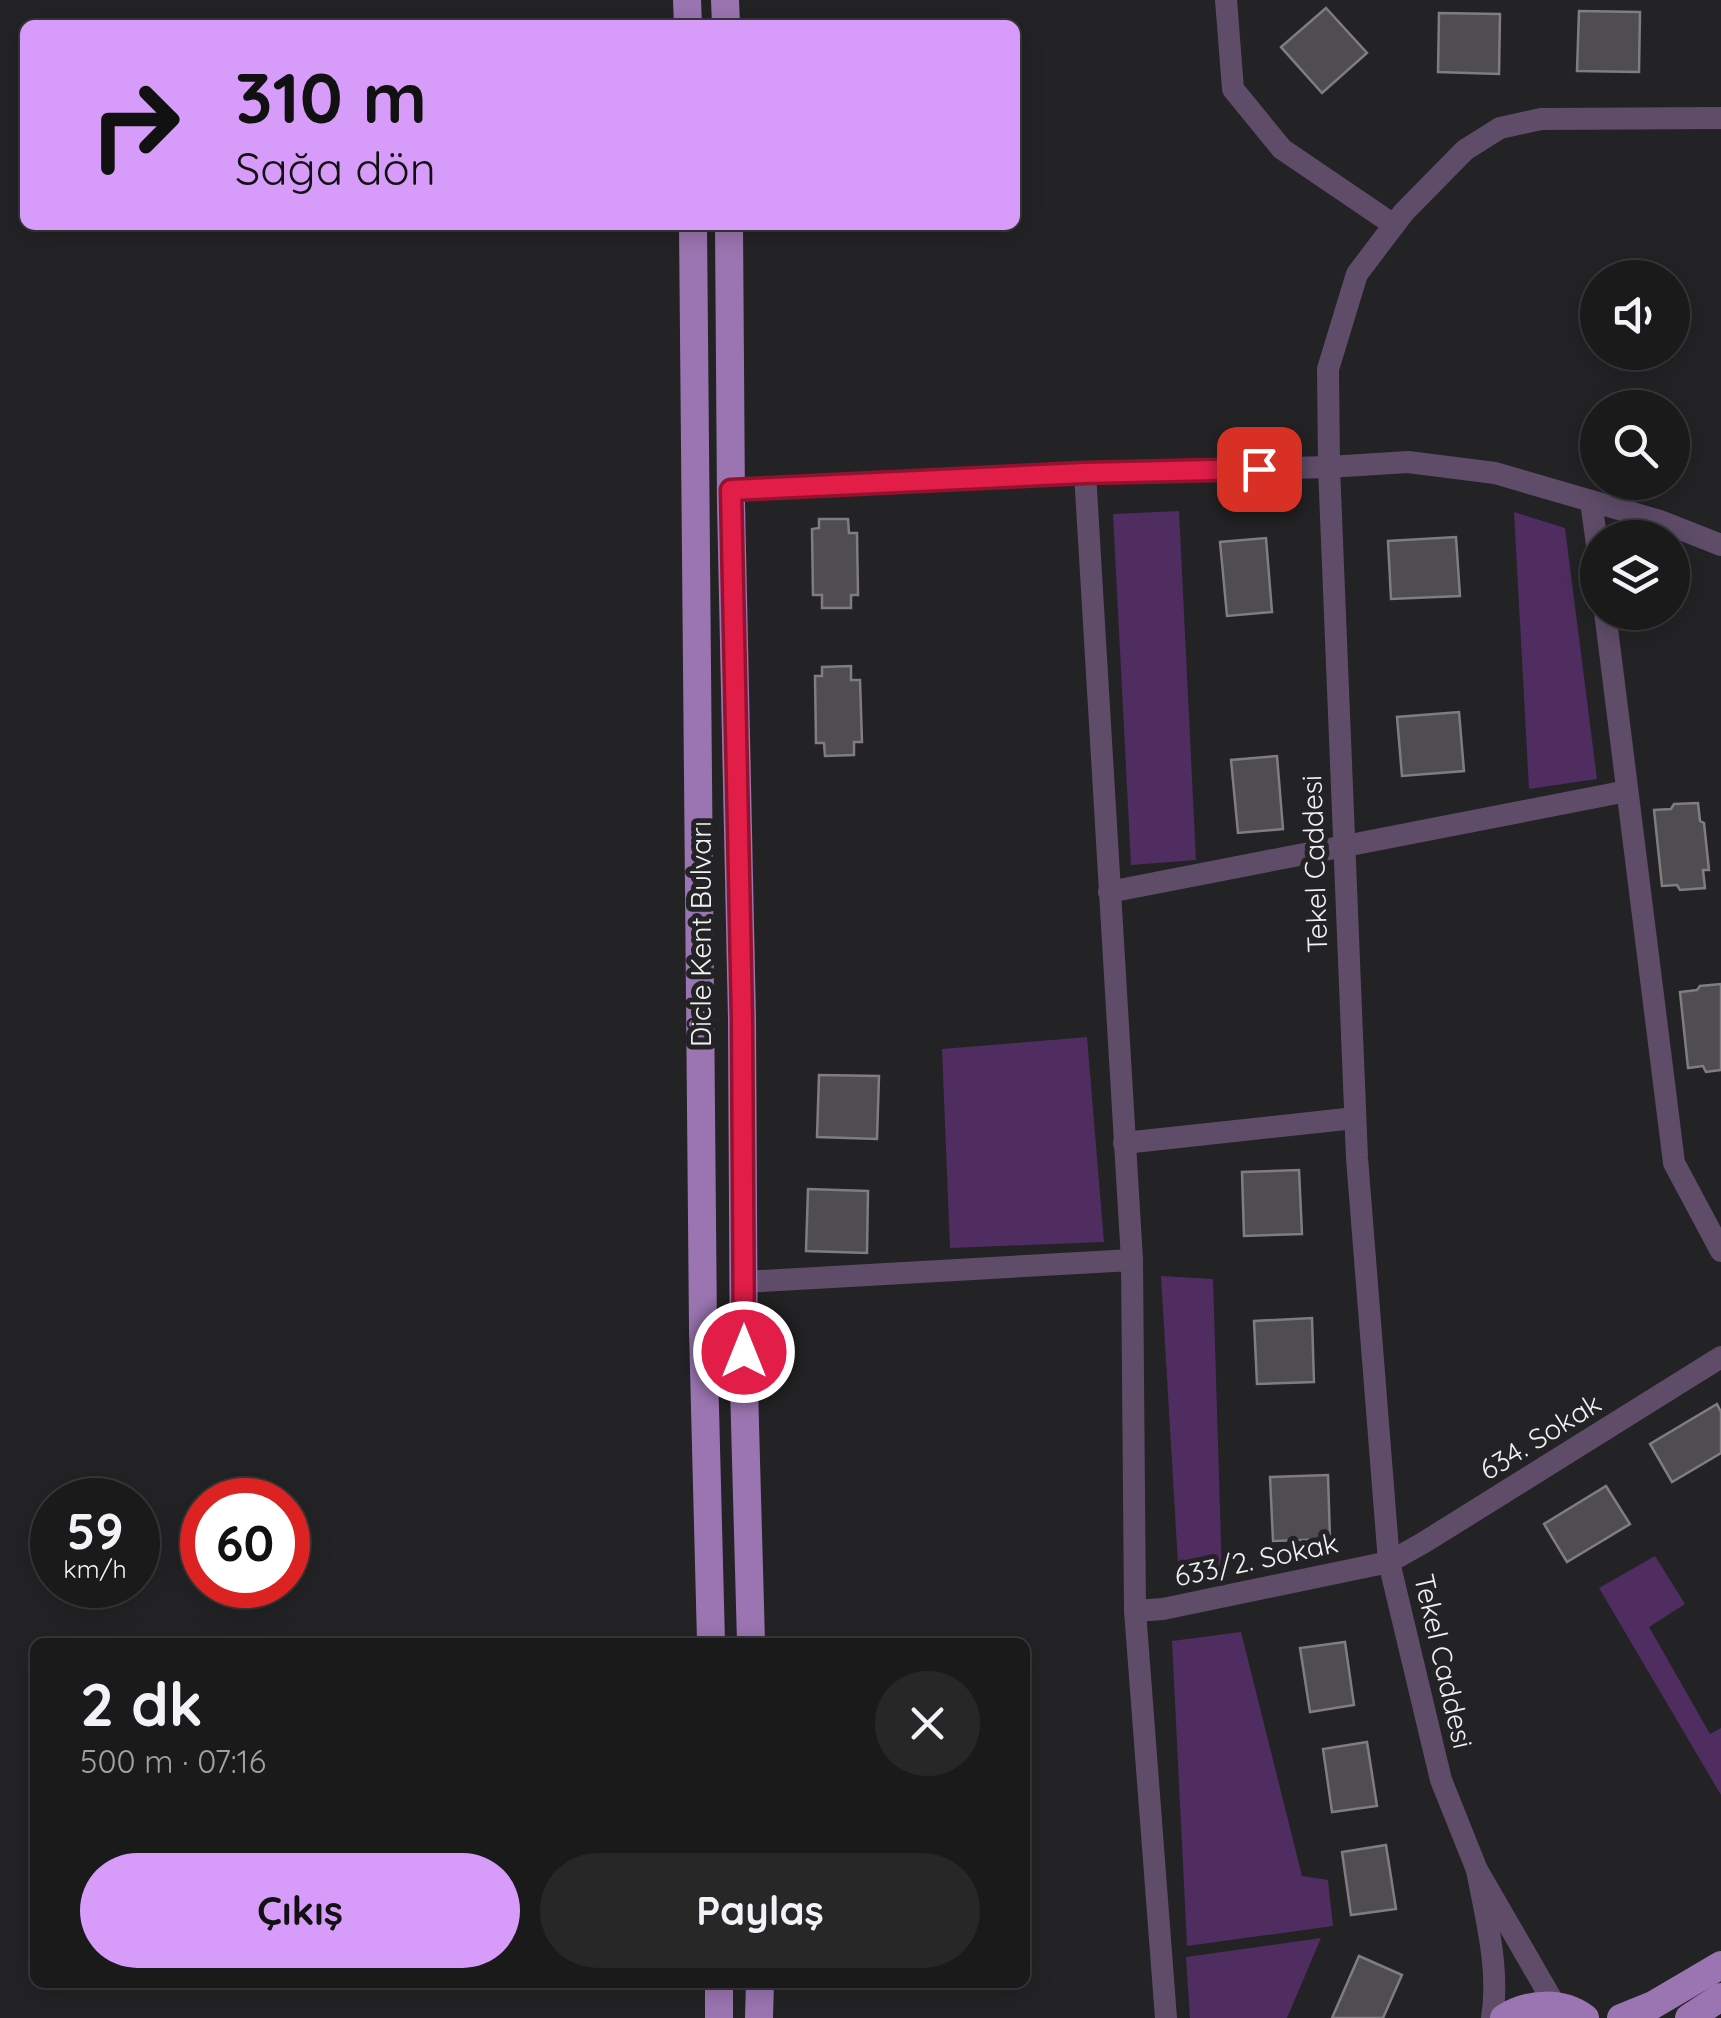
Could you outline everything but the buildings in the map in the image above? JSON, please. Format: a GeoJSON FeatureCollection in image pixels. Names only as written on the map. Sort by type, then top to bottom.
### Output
{"type":"FeatureCollection","features":[{"type":"Feature","properties":{"kind":"main road","name":"Dicle Kent Bulvarı"},"geometry":{"type":"LineString","coordinates":[[693,230],[703,1330],[711,1638]]}},
{"type":"Feature","properties":{"kind":"main road","name":"Dicle Kent Bulvarı"},"geometry":{"type":"LineString","coordinates":[[730,230],[744,1386],[752,1638]]}},
{"type":"Feature","properties":{"kind":"main road"},"geometry":{"type":"LineString","coordinates":[[1622,2018],[1721,1964]]}},
{"type":"Feature","properties":{"kind":"main road"},"geometry":{"type":"LineString","coordinates":[[719,1988],[719,2018]]}},
{"type":"Feature","properties":{"kind":"main road"},"geometry":{"type":"LineString","coordinates":[[759,2018],[760,1988]]}},
{"type":"Feature","properties":{"kind":"main road"},"geometry":{"type":"LineString","coordinates":[[1689,2018],[1721,1997]]}},
{"type":"Feature","properties":{"kind":"main road"},"geometry":{"type":"LineString","coordinates":[[1504,2018],[1530,2006],[1609,2018]]}},
{"type":"Feature","properties":{"kind":"street"},"geometry":{"type":"LineString","coordinates":[[1226,0],[1233,89],[1282,149],[1394,226]]}},
{"type":"Feature","properties":{"kind":"street","name":"Tekel Caddesi"},"geometry":{"type":"LineString","coordinates":[[1477,1870],[1441,1780],[1389,1562],[1355,1118],[1342,845],[1328,369],[1357,274],[1394,226],[1464,150],[1500,128],[1542,119],[1721,118]]}},
{"type":"Feature","properties":{"kind":"street"},"geometry":{"type":"LineString","coordinates":[[731,490],[1408,462],[1495,473],[1660,522],[1721,545]]}},
{"type":"Feature","properties":{"kind":"street"},"geometry":{"type":"LineString","coordinates":[[1084,473],[1132,1260],[1135,1610],[1166,2018]]}},
{"type":"Feature","properties":{"kind":"street"},"geometry":{"type":"LineString","coordinates":[[1591,501],[1594,520]]}},
{"type":"Feature","properties":{"kind":"street"},"geometry":{"type":"LineString","coordinates":[[1607,630],[1674,1163],[1721,1251]]}},
{"type":"Feature","properties":{"kind":"street"},"geometry":{"type":"LineString","coordinates":[[1108,892],[1627,790]]}},
{"type":"Feature","properties":{"kind":"street"},"geometry":{"type":"LineString","coordinates":[[1124,1143],[1355,1118]]}},
{"type":"Feature","properties":{"kind":"street"},"geometry":{"type":"LineString","coordinates":[[744,1282],[1132,1260]]}},
{"type":"Feature","properties":{"kind":"street","name":"634. Sokak"},"geometry":{"type":"LineString","coordinates":[[1389,1562],[1721,1357]]}},
{"type":"Feature","properties":{"kind":"street","name":"633/2. Sokak"},"geometry":{"type":"LineString","coordinates":[[1135,1610],[1164,1609],[1389,1562]]}},
{"type":"Feature","properties":{"kind":"street"},"geometry":{"type":"LineString","coordinates":[[1477,1870],[1572,2012]]}},
{"type":"Feature","properties":{"kind":"street"},"geometry":{"type":"LineString","coordinates":[[1477,1870],[1496,1995],[1492,2018]]}},
{"type":"Feature","properties":{"kind":"shaded area"},"geometry":{"type":"Polygon","coordinates":[[[1179,511],[1196,860],[1131,865],[1113,514],[1179,511]]]}},
{"type":"Feature","properties":{"kind":"shaded area"},"geometry":{"type":"Polygon","coordinates":[[[1514,512],[1565,528],[1597,779],[1529,789],[1514,512]]]}},
{"type":"Feature","properties":{"kind":"shaded area"},"geometry":{"type":"Polygon","coordinates":[[[1087,1037],[1104,1242],[950,1248],[942,1049],[1087,1037]]]}},
{"type":"Feature","properties":{"kind":"shaded area"},"geometry":{"type":"Polygon","coordinates":[[[1161,1276],[1213,1279],[1222,1575],[1179,1581],[1161,1276]]]}},
{"type":"Feature","properties":{"kind":"shaded area"},"geometry":{"type":"Polygon","coordinates":[[[1655,1556],[1685,1604],[1649,1627],[1710,1734],[1721,1728],[1721,1795],[1599,1588],[1655,1556]]]}},
{"type":"Feature","properties":{"kind":"shaded area"},"geometry":{"type":"Polygon","coordinates":[[[1241,1632],[1302,1876],[1328,1880],[1333,1926],[1187,1946],[1172,1641],[1241,1632]]]}},
{"type":"Feature","properties":{"kind":"shaded area"},"geometry":{"type":"Polygon","coordinates":[[[1321,1938],[1287,2018],[1190,2018],[1186,1957],[1321,1938]]]}},
{"type":"Feature","properties":{"kind":"route"},"geometry":{"type":"LineString","coordinates":[[744,1352],[742,1020],[731,490],[1259,469]]}}]}
